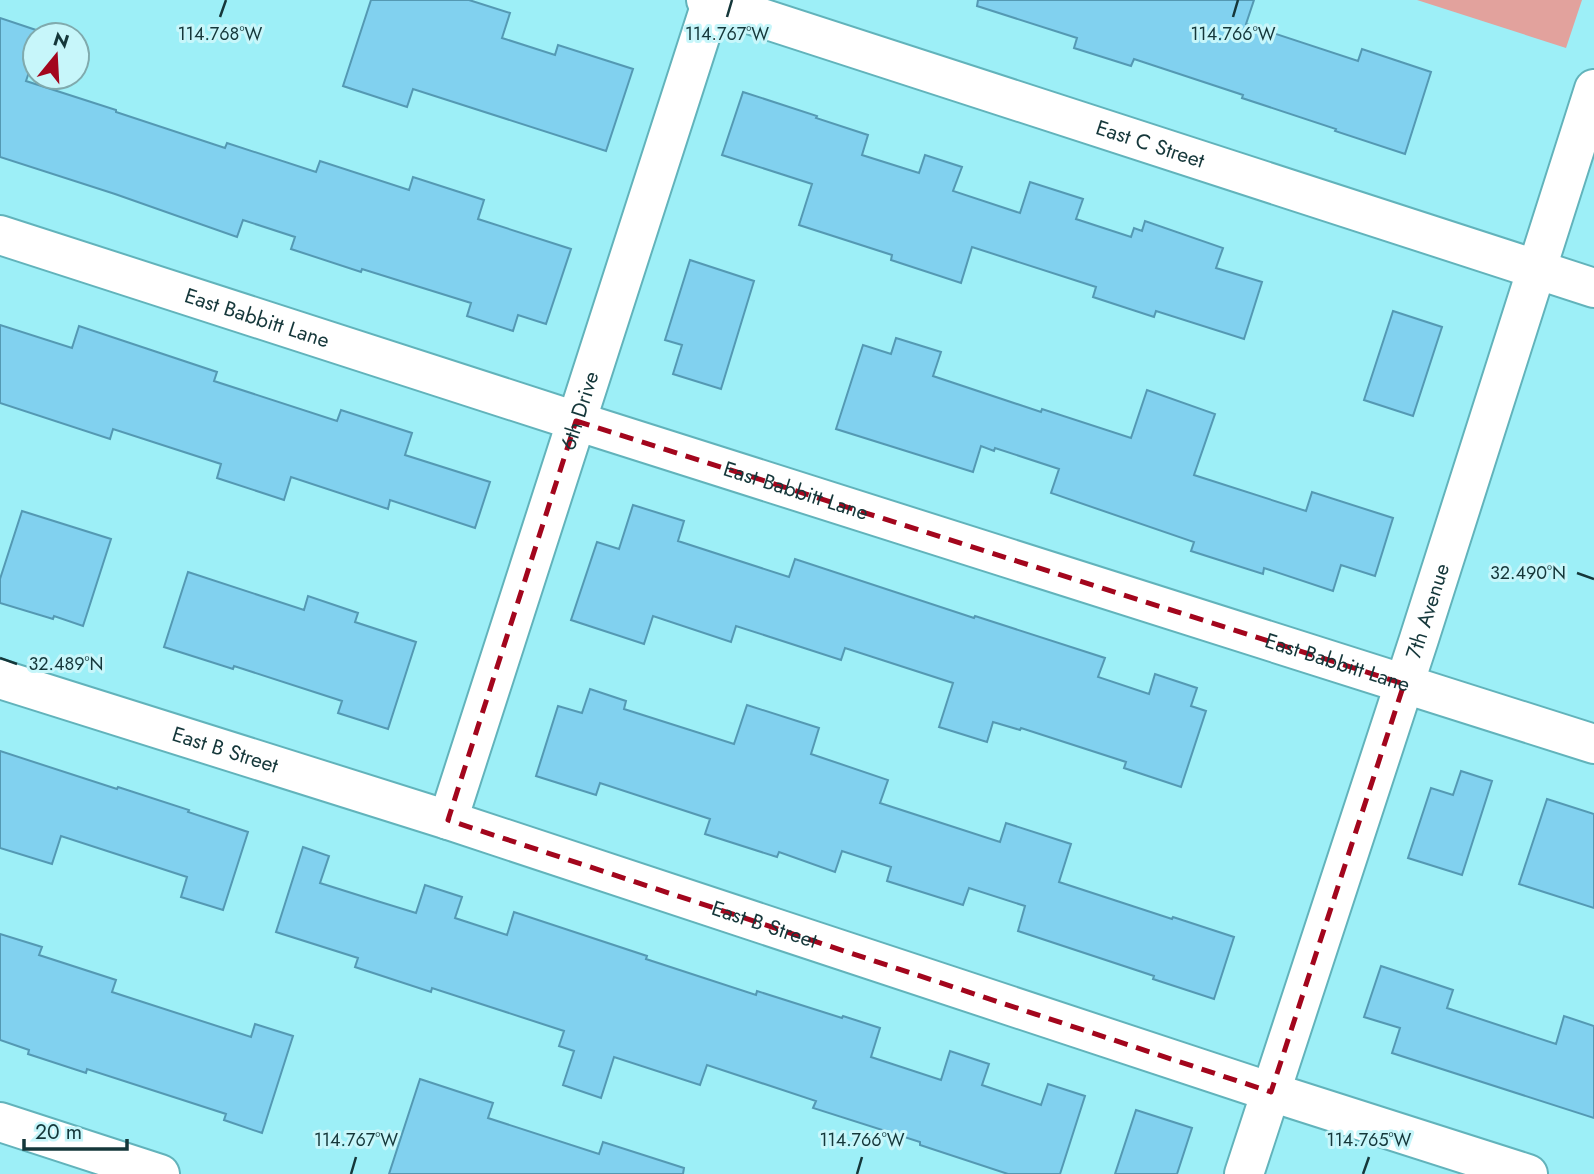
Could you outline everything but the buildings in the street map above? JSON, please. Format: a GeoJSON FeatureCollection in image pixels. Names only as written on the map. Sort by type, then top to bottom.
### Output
{"type":"FeatureCollection","features":[{"type":"Feature","properties":{"kind":"street","name":"East C Street"},"geometry":{"type":"LineString","coordinates":[[710,1],[1594,288]]}},
{"type":"Feature","properties":{"kind":"street","name":"6th Drive"},"geometry":{"type":"LineString","coordinates":[[448,820],[710,1]]}},
{"type":"Feature","properties":{"kind":"street","name":"7th Avenue"},"geometry":{"type":"LineString","coordinates":[[1244,1174],[1594,89]]}},
{"type":"Feature","properties":{"kind":"street","name":"East Babbitt Lane"},"geometry":{"type":"LineString","coordinates":[[0,235],[1594,744]]}},
{"type":"Feature","properties":{"kind":"street","name":"East B Street"},"geometry":{"type":"LineString","coordinates":[[0,679],[448,820],[1271,1092],[1528,1174]]}},
{"type":"Feature","properties":{"kind":"street"},"geometry":{"type":"LineString","coordinates":[[0,1122],[160,1174]]}},
{"type":"Feature","properties":{"kind":"highlighted area"},"geometry":{"type":"Polygon","coordinates":[[[576,421],[1404,684],[1271,1092],[448,820],[576,421]]]}},
{"type":"Feature","properties":{"kind":"shaded area"},"geometry":{"type":"Polygon","coordinates":[[[1417,0],[1582,0],[1566,48],[1417,0]]]}}]}
